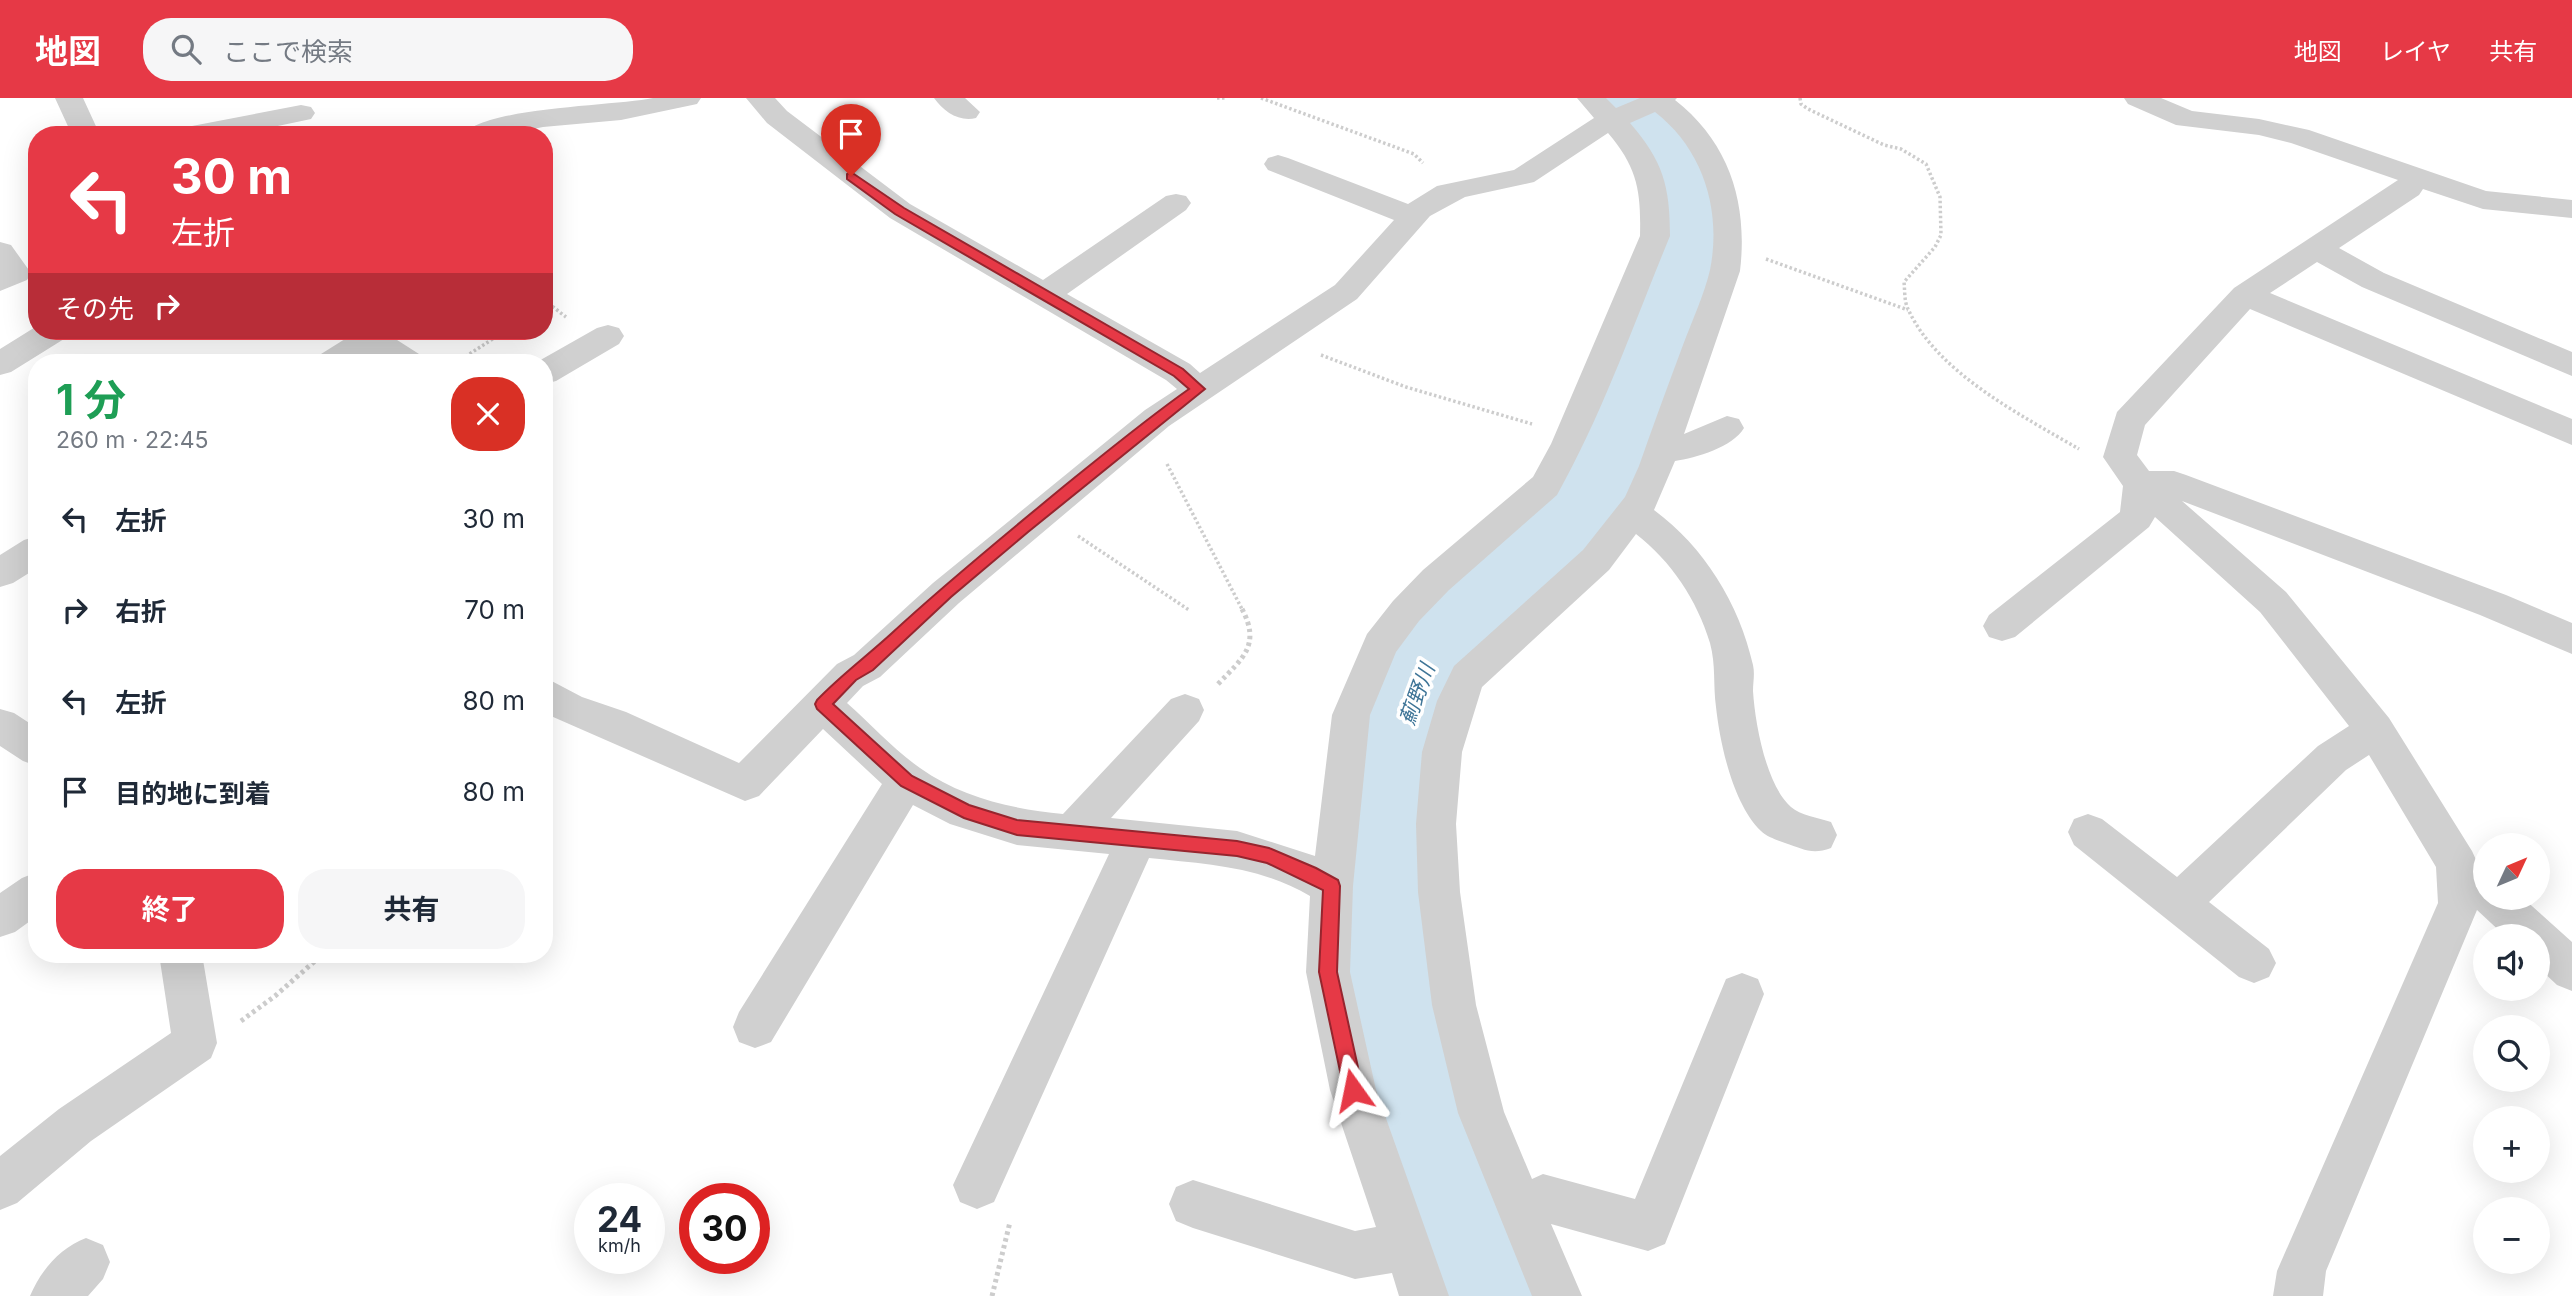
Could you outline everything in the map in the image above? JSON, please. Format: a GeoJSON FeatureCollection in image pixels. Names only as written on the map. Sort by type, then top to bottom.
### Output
{"type":"FeatureCollection","features":[{"type":"Feature","properties":{"kind":"street"},"geometry":{"type":"LineString","coordinates":[[69,98],[82,126]]}},
{"type":"Feature","properties":{"kind":"street"},"geometry":{"type":"LineString","coordinates":[[498,126],[527,120],[613,113],[687,98]]}},
{"type":"Feature","properties":{"kind":"street"},"geometry":{"type":"LineString","coordinates":[[760,98],[777,117],[900,211],[1178,372],[1198,389]]}},
{"type":"Feature","properties":{"kind":"street"},"geometry":{"type":"LineString","coordinates":[[2138,98],[2186,119],[2299,136],[2483,200],[2572,209]]}},
{"type":"Feature","properties":{"kind":"street"},"geometry":{"type":"LineString","coordinates":[[553,699],[568,708],[612,724],[745,784],[850,675],[867,666],[946,593],[1147,426],[1198,389],[1346,292],[1420,209],[1444,193],[1469,185],[1524,176],[1601,109],[1661,100],[1678,114],[1713,160],[1726,194],[1730,244],[1725,271],[1661,451],[1633,513],[1596,560],[1487,656],[1467,677],[1456,701],[1442,752],[1436,824],[1439,892],[1454,1005],[1481,1113],[1557,1296]]}},
{"type":"Feature","properties":{"kind":"street"},"geometry":{"type":"LineString","coordinates":[[1424,1296],[1353,1090],[1328,972],[1332,886],[1351,715],[1380,645],[1406,611],[1436,580],[1545,486],[1571,438],[1655,236],[1655,199],[1649,172],[1601,109]]}},
{"type":"Feature","properties":{"kind":"street"},"geometry":{"type":"LineString","coordinates":[[242,126],[304,115]]}},
{"type":"Feature","properties":{"kind":"street"},"geometry":{"type":"LineString","coordinates":[[1278,164],[1414,217]]}},
{"type":"Feature","properties":{"kind":"street"},"geometry":{"type":"LineString","coordinates":[[2298,1296],[2302,1271],[2471,877],[2375,730],[2273,602],[2132,476],[2120,457],[2129,421],[2245,295],[2409,189],[2416,176]]}},
{"type":"Feature","properties":{"kind":"street"},"geometry":{"type":"LineString","coordinates":[[1044,295],[1176,203]]}},
{"type":"Feature","properties":{"kind":"street"},"geometry":{"type":"LineString","coordinates":[[2317,249],[2373,280],[2572,365]]}},
{"type":"Feature","properties":{"kind":"street"},"geometry":{"type":"LineString","coordinates":[[0,251],[16,273],[0,281]]}},
{"type":"Feature","properties":{"kind":"street"},"geometry":{"type":"LineString","coordinates":[[2245,295],[2572,433]]}},
{"type":"Feature","properties":{"kind":"street"},"geometry":{"type":"LineString","coordinates":[[553,368],[608,336]]}},
{"type":"Feature","properties":{"kind":"street"},"geometry":{"type":"LineString","coordinates":[[0,364],[39,340]]}},
{"type":"Feature","properties":{"kind":"street"},"geometry":{"type":"LineString","coordinates":[[341,354],[356,340]]}},
{"type":"Feature","properties":{"kind":"street"},"geometry":{"type":"LineString","coordinates":[[373,340],[395,354]]}},
{"type":"Feature","properties":{"kind":"street"},"geometry":{"type":"LineString","coordinates":[[1661,451],[1687,447],[1727,428]]}},
{"type":"Feature","properties":{"kind":"street"},"geometry":{"type":"LineString","coordinates":[[2003,626],[2137,518],[2132,476]]}},
{"type":"Feature","properties":{"kind":"street"},"geometry":{"type":"LineString","coordinates":[[2132,476],[2174,484],[2468,596],[2572,639]]}},
{"type":"Feature","properties":{"kind":"street"},"geometry":{"type":"LineString","coordinates":[[1633,513],[1693,568],[1707,588],[1735,668],[1734,693],[1742,749],[1766,807],[1777,821],[1816,835]]}},
{"type":"Feature","properties":{"kind":"street"},"geometry":{"type":"LineString","coordinates":[[0,573],[28,556]]}},
{"type":"Feature","properties":{"kind":"street"},"geometry":{"type":"LineString","coordinates":[[822,704],[906,781],[977,815],[1017,827],[1237,849],[1269,856],[1310,873],[1332,886]]}},
{"type":"Feature","properties":{"kind":"street"},"geometry":{"type":"LineString","coordinates":[[1072,832],[1185,710]]}},
{"type":"Feature","properties":{"kind":"street"},"geometry":{"type":"LineString","coordinates":[[0,725],[28,743]]}},
{"type":"Feature","properties":{"kind":"street"},"geometry":{"type":"LineString","coordinates":[[2179,903],[2332,758],[2375,730]]}},
{"type":"Feature","properties":{"kind":"street"},"geometry":{"type":"LineString","coordinates":[[755,1027],[906,781]]}},
{"type":"Feature","properties":{"kind":"street"},"geometry":{"type":"LineString","coordinates":[[2088,832],[2254,963]]}},
{"type":"Feature","properties":{"kind":"street"},"geometry":{"type":"LineString","coordinates":[[976,1185],[1137,839]]}},
{"type":"Feature","properties":{"kind":"street"},"geometry":{"type":"LineString","coordinates":[[0,918],[28,898]]}},
{"type":"Feature","properties":{"kind":"street"},"geometry":{"type":"LineString","coordinates":[[2506,910],[2522,924]]}},
{"type":"Feature","properties":{"kind":"street"},"geometry":{"type":"LineString","coordinates":[[2550,950],[2572,971]]}},
{"type":"Feature","properties":{"kind":"street"},"geometry":{"type":"LineString","coordinates":[[0,1186],[75,1125],[195,1043],[182,963]]}},
{"type":"Feature","properties":{"kind":"street"},"geometry":{"type":"LineString","coordinates":[[1522,1209],[1543,1198],[1648,1227],[1742,994]]}},
{"type":"Feature","properties":{"kind":"street"},"geometry":{"type":"LineString","coordinates":[[1193,1204],[1355,1255],[1407,1246]]}},
{"type":"Feature","properties":{"kind":"path"},"geometry":{"type":"LineString","coordinates":[[1217,98],[1227,98]]}},
{"type":"Feature","properties":{"kind":"path"},"geometry":{"type":"LineString","coordinates":[[1800,98],[1801,104],[1808,109],[1884,145],[1911,153],[1926,164],[1936,182],[1942,211],[1941,235],[1935,247],[1904,282],[1908,310],[1940,352],[1983,390],[2092,457],[2132,476]]}},
{"type":"Feature","properties":{"kind":"path"},"geometry":{"type":"LineString","coordinates":[[1265,99],[1414,154],[1423,162],[1427,173],[1414,217]]}},
{"type":"Feature","properties":{"kind":"path"},"geometry":{"type":"LineString","coordinates":[[1730,244],[1908,310]]}},
{"type":"Feature","properties":{"kind":"path"},"geometry":{"type":"LineString","coordinates":[[1275,338],[1406,387],[1509,416],[1571,438]]}},
{"type":"Feature","properties":{"kind":"path"},"geometry":{"type":"LineString","coordinates":[[469,354],[491,340]]}},
{"type":"Feature","properties":{"kind":"path"},"geometry":{"type":"LineString","coordinates":[[1147,426],[1251,626],[1253,640],[1246,655],[1200,701],[1185,710]]}},
{"type":"Feature","properties":{"kind":"path"},"geometry":{"type":"LineString","coordinates":[[1042,512],[1189,610]]}},
{"type":"Feature","properties":{"kind":"path"},"geometry":{"type":"LineString","coordinates":[[195,1043],[218,1040],[312,963]]}},
{"type":"Feature","properties":{"kind":"path"},"geometry":{"type":"LineString","coordinates":[[992,1296],[1011,1219]]}},
{"type":"Feature","properties":{"kind":"waterway","name":"薊野川"},"geometry":{"type":"LineString","coordinates":[[1489,1296],[1428,1126],[1401,1038],[1387,961],[1388,823],[1407,708],[1422,668],[1444,635],[1571,524],[1592,495],[1627,422],[1690,252],[1692,210],[1689,186],[1676,159],[1630,98]]}},
{"type":"Feature","properties":{"kind":"route"},"geometry":{"type":"LineString","coordinates":[[851,176],[900,211],[1178,372],[1198,389],[1157,418],[1023,528],[946,593],[867,666],[850,675],[822,704],[906,781],[964,811],[1017,827],[1237,849],[1269,856],[1310,873],[1332,886],[1328,972],[1353,1090]]}}]}
